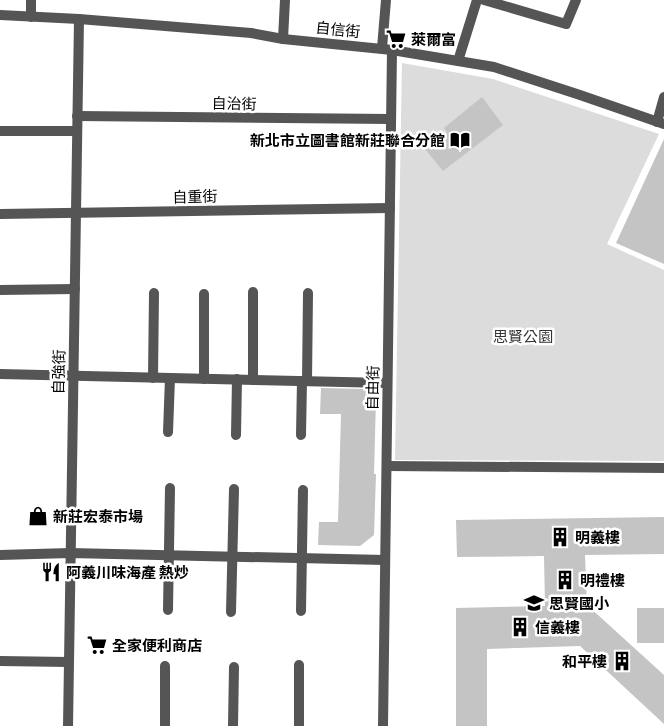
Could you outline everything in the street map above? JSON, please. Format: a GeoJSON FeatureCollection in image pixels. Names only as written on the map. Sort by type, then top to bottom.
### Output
{"type":"FeatureCollection","features":[{"type":"Feature","properties":{"kind":"street"},"geometry":{"type":"LineString","coordinates":[[31,17],[32,0]]}},
{"type":"Feature","properties":{"kind":"street"},"geometry":{"type":"LineString","coordinates":[[283,39],[285,0]]}},
{"type":"Feature","properties":{"kind":"street","name":"自由街"},"geometry":{"type":"LineString","coordinates":[[383,726],[391,120],[386,0]]}},
{"type":"Feature","properties":{"kind":"street"},"geometry":{"type":"LineString","coordinates":[[458,61],[477,0]]}},
{"type":"Feature","properties":{"kind":"street"},"geometry":{"type":"LineString","coordinates":[[484,0],[566,24],[576,0]]}},
{"type":"Feature","properties":{"kind":"street","name":"自信街"},"geometry":{"type":"LineString","coordinates":[[0,15],[79,19],[251,33],[283,39],[387,49],[494,67],[661,123]]}},
{"type":"Feature","properties":{"kind":"street","name":"自強街"},"geometry":{"type":"LineString","coordinates":[[68,726],[79,19]]}},
{"type":"Feature","properties":{"kind":"street"},"geometry":{"type":"LineString","coordinates":[[661,123],[664,97]]}},
{"type":"Feature","properties":{"kind":"street","name":"自治街"},"geometry":{"type":"LineString","coordinates":[[77,116],[391,120]]}},
{"type":"Feature","properties":{"kind":"street"},"geometry":{"type":"LineString","coordinates":[[0,131],[77,131]]}},
{"type":"Feature","properties":{"kind":"street","name":"自重街"},"geometry":{"type":"LineString","coordinates":[[0,214],[390,208]]}},
{"type":"Feature","properties":{"kind":"street"},"geometry":{"type":"LineString","coordinates":[[0,290],[75,289]]}},
{"type":"Feature","properties":{"kind":"street"},"geometry":{"type":"LineString","coordinates":[[254,292],[254,380]]}},
{"type":"Feature","properties":{"kind":"street"},"geometry":{"type":"LineString","coordinates":[[153,378],[154,293]]}},
{"type":"Feature","properties":{"kind":"street"},"geometry":{"type":"LineString","coordinates":[[301,435],[308,293]]}},
{"type":"Feature","properties":{"kind":"street"},"geometry":{"type":"LineString","coordinates":[[204,294],[204,378]]}},
{"type":"Feature","properties":{"kind":"street"},"geometry":{"type":"LineString","coordinates":[[0,374],[387,383]]}},
{"type":"Feature","properties":{"kind":"street"},"geometry":{"type":"LineString","coordinates":[[168,432],[170,378]]}},
{"type":"Feature","properties":{"kind":"street"},"geometry":{"type":"LineString","coordinates":[[236,435],[237,380]]}},
{"type":"Feature","properties":{"kind":"street"},"geometry":{"type":"LineString","coordinates":[[386,466],[664,468]]}},
{"type":"Feature","properties":{"kind":"street"},"geometry":{"type":"LineString","coordinates":[[168,610],[170,488]]}},
{"type":"Feature","properties":{"kind":"street"},"geometry":{"type":"LineString","coordinates":[[232,612],[234,489]]}},
{"type":"Feature","properties":{"kind":"street"},"geometry":{"type":"LineString","coordinates":[[302,611],[303,490]]}},
{"type":"Feature","properties":{"kind":"street"},"geometry":{"type":"LineString","coordinates":[[0,555],[70,553],[385,560]]}},
{"type":"Feature","properties":{"kind":"street"},"geometry":{"type":"LineString","coordinates":[[0,661],[69,662]]}},
{"type":"Feature","properties":{"kind":"street"},"geometry":{"type":"LineString","coordinates":[[299,665],[299,726]]}},
{"type":"Feature","properties":{"kind":"street"},"geometry":{"type":"LineString","coordinates":[[165,666],[165,726]]}},
{"type":"Feature","properties":{"kind":"street"},"geometry":{"type":"LineString","coordinates":[[233,726],[234,667]]}},
{"type":"Feature","properties":{"kind":"green space","name":"思賢公園"},"geometry":{"type":"Polygon","coordinates":[[[402,63],[493,79],[659,134],[607,244],[664,270],[664,461],[395,460],[402,63]]]}},
{"type":"Feature","properties":{"kind":"building","name":"新北市立圖書館新莊聯合分館"},"geometry":{"type":"Polygon","coordinates":[[[482,97],[503,125],[443,171],[425,149],[447,132],[444,128],[482,97]]]}},
{"type":"Feature","properties":{"kind":"building"},"geometry":{"type":"Polygon","coordinates":[[[664,139],[664,264],[616,243],[664,139]]]}},
{"type":"Feature","properties":{"kind":"building"},"geometry":{"type":"Polygon","coordinates":[[[321,388],[366,389],[376,399],[374,535],[360,546],[318,545],[319,522],[338,522],[341,414],[320,414],[321,388]]]}},
{"type":"Feature","properties":{"kind":"building"},"geometry":{"type":"Polygon","coordinates":[[[664,517],[664,554],[585,555],[587,605],[664,675],[664,724],[580,646],[487,649],[487,726],[456,726],[456,608],[545,606],[544,556],[457,557],[456,520],[664,517]]]}},
{"type":"Feature","properties":{"kind":"building"},"geometry":{"type":"Polygon","coordinates":[[[637,608],[664,608],[664,643],[637,643],[637,608]]]}},
{"type":"Feature","properties":{"kind":"place","name":"萊爾富"},"geometry":{"type":"Point","coordinates":[396,39]}},
{"type":"Feature","properties":{"kind":"place","name":"新北市立圖書館新莊聯合分館"},"geometry":{"type":"Point","coordinates":[460,140]}},
{"type":"Feature","properties":{"kind":"place","name":"新莊宏泰市場"},"geometry":{"type":"Point","coordinates":[38,516]}},
{"type":"Feature","properties":{"kind":"place","name":"明義樓"},"geometry":{"type":"Point","coordinates":[560,537]}},
{"type":"Feature","properties":{"kind":"place","name":"阿義川味海產 熱炒"},"geometry":{"type":"Point","coordinates":[51,572]}},
{"type":"Feature","properties":{"kind":"place","name":"明禮樓"},"geometry":{"type":"Point","coordinates":[565,580]}},
{"type":"Feature","properties":{"kind":"place","name":"思賢國小"},"geometry":{"type":"Point","coordinates":[534,603]}},
{"type":"Feature","properties":{"kind":"place","name":"信義樓"},"geometry":{"type":"Point","coordinates":[520,627]}},
{"type":"Feature","properties":{"kind":"place","name":"全家便利商店"},"geometry":{"type":"Point","coordinates":[97,645]}},
{"type":"Feature","properties":{"kind":"place","name":"和平樓"},"geometry":{"type":"Point","coordinates":[622,661]}}]}
